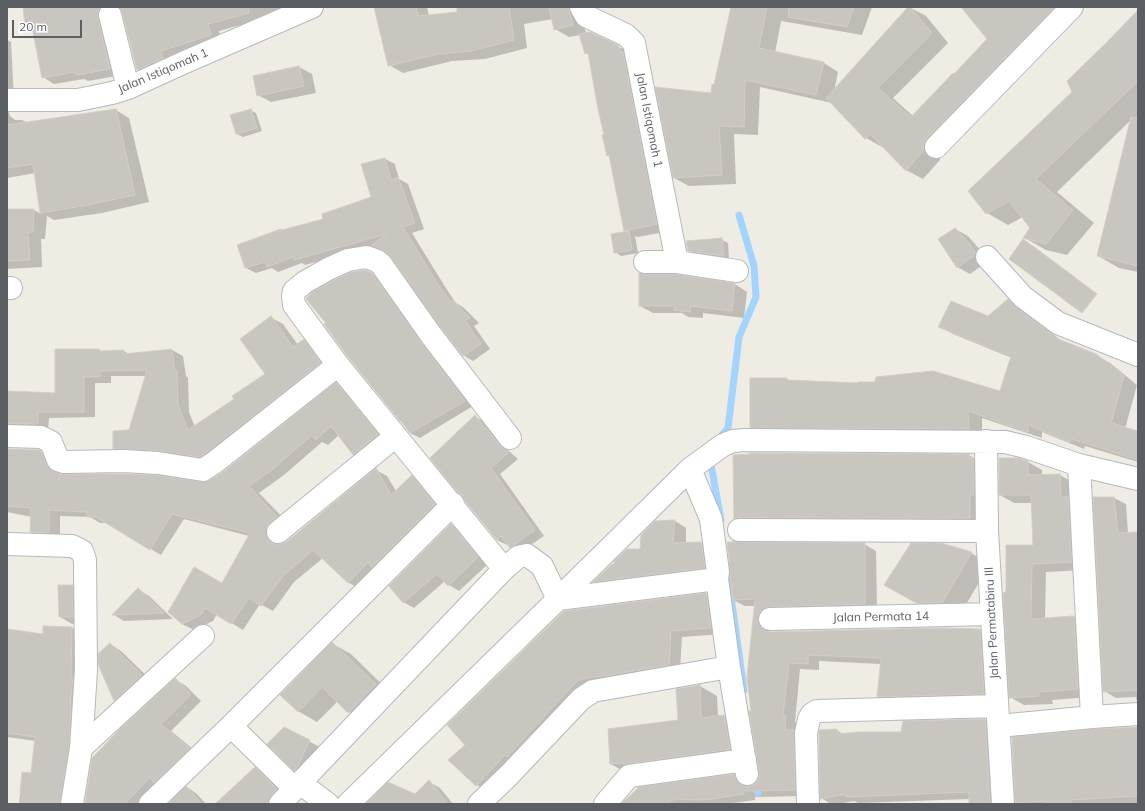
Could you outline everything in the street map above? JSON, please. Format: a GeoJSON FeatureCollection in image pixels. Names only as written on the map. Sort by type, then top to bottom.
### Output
{"type":"FeatureCollection","features":[{"type":"Feature","properties":{"kind":"street","name":"Jalan Istiqomah 1"},"geometry":{"type":"LineString","coordinates":[[7,100],[78,100],[112,93],[128,88],[312,7]]}},
{"type":"Feature","properties":{"kind":"street","name":"Jalan Istiqomah 1"},"geometry":{"type":"LineString","coordinates":[[581,7],[586,16],[626,35],[634,43],[677,262]]}},
{"type":"Feature","properties":{"kind":"street"},"geometry":{"type":"LineString","coordinates":[[936,147],[1072,7]]}},
{"type":"Feature","properties":{"kind":"street"},"geometry":{"type":"LineString","coordinates":[[110,15],[128,88]]}},
{"type":"Feature","properties":{"kind":"street"},"geometry":{"type":"LineString","coordinates":[[504,569],[453,504],[338,365],[294,305],[293,293],[305,282],[348,260],[366,257],[372,258],[381,264],[431,335],[510,438]]}},
{"type":"Feature","properties":{"kind":"street"},"geometry":{"type":"LineString","coordinates":[[987,257],[1023,297],[1058,323],[1138,355]]}},
{"type":"Feature","properties":{"kind":"street"},"geometry":{"type":"LineString","coordinates":[[645,262],[677,262],[737,271]]}},
{"type":"Feature","properties":{"kind":"street"},"geometry":{"type":"LineString","coordinates":[[7,436],[41,437],[51,442],[58,460],[64,462],[124,461],[158,463],[203,470],[338,365]]}},
{"type":"Feature","properties":{"kind":"street"},"geometry":{"type":"LineString","coordinates":[[278,532],[396,436]]}},
{"type":"Feature","properties":{"kind":"street"},"geometry":{"type":"LineString","coordinates":[[348,804],[690,469],[723,445],[733,441],[746,440],[1005,442],[1026,447],[1079,465],[1138,479]]}},
{"type":"Feature","properties":{"kind":"street","name":"Jalan Permatabiru III"},"geometry":{"type":"LineString","coordinates":[[986,441],[987,531],[1003,804]]}},
{"type":"Feature","properties":{"kind":"street"},"geometry":{"type":"LineString","coordinates":[[1079,465],[1092,717]]}},
{"type":"Feature","properties":{"kind":"street"},"geometry":{"type":"LineString","coordinates":[[605,804],[629,776],[746,767],[729,667],[717,579],[718,572],[711,519],[690,469]]}},
{"type":"Feature","properties":{"kind":"street"},"geometry":{"type":"LineString","coordinates":[[150,804],[231,726],[453,504]]}},
{"type":"Feature","properties":{"kind":"street"},"geometry":{"type":"LineString","coordinates":[[739,530],[987,531]]}},
{"type":"Feature","properties":{"kind":"street"},"geometry":{"type":"LineString","coordinates":[[7,544],[72,546],[82,552],[85,560],[86,670],[81,748],[72,804]]}},
{"type":"Feature","properties":{"kind":"street"},"geometry":{"type":"LineString","coordinates":[[292,792],[518,556],[526,555],[542,566],[558,599]]}},
{"type":"Feature","properties":{"kind":"street"},"geometry":{"type":"LineString","coordinates":[[558,599],[717,579]]}},
{"type":"Feature","properties":{"kind":"street","name":"Jalan Permata 14"},"geometry":{"type":"LineString","coordinates":[[770,619],[992,614]]}},
{"type":"Feature","properties":{"kind":"street"},"geometry":{"type":"LineString","coordinates":[[81,748],[203,636]]}},
{"type":"Feature","properties":{"kind":"street"},"geometry":{"type":"LineString","coordinates":[[479,804],[509,775],[581,699],[592,690],[729,667]]}},
{"type":"Feature","properties":{"kind":"street"},"geometry":{"type":"LineString","coordinates":[[808,804],[806,733],[809,718],[817,711],[1092,717],[1138,714]]}},
{"type":"Feature","properties":{"kind":"street"},"geometry":{"type":"LineString","coordinates":[[231,726],[292,792],[328,804]]}},
{"type":"Feature","properties":{"kind":"building"},"geometry":{"type":"Polygon","coordinates":[[[23,7],[101,7],[98,12],[98,18],[110,69],[76,75],[75,72],[42,78],[32,27],[25,27],[23,7]]]}},
{"type":"Feature","properties":{"kind":"building"},"geometry":{"type":"Polygon","coordinates":[[[119,7],[248,7],[249,13],[208,24],[211,35],[161,51],[163,58],[137,70],[122,12],[119,7]]]}},
{"type":"Feature","properties":{"kind":"building"},"geometry":{"type":"Polygon","coordinates":[[[374,7],[416,7],[418,16],[457,12],[457,7],[509,7],[514,40],[471,51],[438,54],[388,66],[374,7]]]}},
{"type":"Feature","properties":{"kind":"building"},"geometry":{"type":"Polygon","coordinates":[[[549,7],[568,7],[573,25],[554,30],[549,7]]]}},
{"type":"Feature","properties":{"kind":"building"},"geometry":{"type":"Polygon","coordinates":[[[731,7],[767,7],[759,48],[824,62],[816,95],[745,80],[744,127],[719,126],[722,175],[673,178],[655,87],[711,93],[731,7]]]}},
{"type":"Feature","properties":{"kind":"building"},"geometry":{"type":"Polygon","coordinates":[[[789,7],[854,7],[847,27],[788,17],[789,7]]]}},
{"type":"Feature","properties":{"kind":"building"},"geometry":{"type":"Polygon","coordinates":[[[908,7],[910,7],[932,33],[878,88],[911,117],[987,39],[961,7],[1055,7],[927,138],[924,144],[924,150],[906,171],[870,134],[865,139],[826,98],[908,7]]]}},
{"type":"Feature","properties":{"kind":"building"},"geometry":{"type":"Polygon","coordinates":[[[1138,10],[1138,81],[1036,179],[1073,210],[1046,244],[1023,238],[1030,228],[1009,201],[986,214],[968,191],[1072,92],[1067,81],[1138,10]]]}},
{"type":"Feature","properties":{"kind":"building"},"geometry":{"type":"Polygon","coordinates":[[[590,32],[618,45],[621,52],[623,52],[657,224],[624,231],[609,155],[607,156],[602,135],[604,135],[588,53],[585,54],[579,34],[590,32]]]}},
{"type":"Feature","properties":{"kind":"building"},"geometry":{"type":"Polygon","coordinates":[[[299,66],[304,86],[257,96],[253,76],[299,66]]]}},
{"type":"Feature","properties":{"kind":"building"},"geometry":{"type":"Polygon","coordinates":[[[116,109],[135,195],[40,213],[33,164],[7,168],[7,125],[116,109]]]}},
{"type":"Feature","properties":{"kind":"building"},"geometry":{"type":"Polygon","coordinates":[[[251,109],[257,128],[236,134],[230,115],[251,109]]]}},
{"type":"Feature","properties":{"kind":"building"},"geometry":{"type":"Polygon","coordinates":[[[1131,117],[1138,118],[1138,266],[1097,256],[1131,117]]]}},
{"type":"Feature","properties":{"kind":"building"},"geometry":{"type":"Polygon","coordinates":[[[385,158],[391,180],[398,177],[415,223],[403,227],[437,283],[451,302],[453,300],[470,318],[465,320],[481,344],[463,356],[441,328],[391,257],[384,251],[371,246],[386,234],[294,260],[293,257],[267,267],[265,262],[245,268],[237,245],[281,229],[282,230],[323,219],[322,214],[371,197],[361,164],[385,158]]]}},
{"type":"Feature","properties":{"kind":"building"},"geometry":{"type":"Polygon","coordinates":[[[7,209],[34,209],[33,232],[28,232],[30,260],[7,261],[7,209]]]}},
{"type":"Feature","properties":{"kind":"building"},"geometry":{"type":"Polygon","coordinates":[[[955,228],[975,252],[975,255],[957,268],[938,239],[955,228]]]}},
{"type":"Feature","properties":{"kind":"building"},"geometry":{"type":"Polygon","coordinates":[[[629,231],[632,250],[614,253],[611,234],[629,231]]]}},
{"type":"Feature","properties":{"kind":"building"},"geometry":{"type":"Polygon","coordinates":[[[722,238],[724,256],[688,251],[686,241],[722,238]]]}},
{"type":"Feature","properties":{"kind":"building"},"geometry":{"type":"Polygon","coordinates":[[[1023,239],[1097,294],[1082,313],[1009,259],[1023,239]]]}},
{"type":"Feature","properties":{"kind":"building"},"geometry":{"type":"Polygon","coordinates":[[[365,270],[372,273],[465,401],[410,433],[348,357],[324,324],[326,323],[306,299],[312,292],[334,280],[352,272],[365,270]]]}},
{"type":"Feature","properties":{"kind":"building"},"geometry":{"type":"Polygon","coordinates":[[[639,273],[676,274],[735,283],[732,311],[691,306],[690,312],[674,310],[674,306],[639,306],[639,273]]]}},
{"type":"Feature","properties":{"kind":"building"},"geometry":{"type":"Polygon","coordinates":[[[1008,299],[1015,307],[1047,330],[1053,337],[1096,354],[1124,376],[1111,423],[1138,431],[1138,460],[1072,439],[1070,442],[1028,425],[1028,432],[968,411],[969,429],[750,428],[750,378],[787,378],[787,380],[858,383],[875,382],[876,377],[933,371],[1000,391],[1011,356],[938,327],[951,301],[988,316],[1008,299]]]}},
{"type":"Feature","properties":{"kind":"building"},"geometry":{"type":"Polygon","coordinates":[[[271,316],[293,347],[304,339],[321,363],[200,457],[159,451],[113,449],[113,431],[129,430],[147,370],[100,371],[100,377],[84,377],[84,412],[38,412],[38,424],[7,424],[7,391],[55,393],[55,349],[99,349],[100,351],[124,350],[124,354],[172,349],[175,371],[177,370],[178,405],[188,430],[234,399],[232,396],[265,374],[240,339],[271,316]]]}},
{"type":"Feature","properties":{"kind":"building"},"geometry":{"type":"Polygon","coordinates":[[[336,382],[378,434],[353,455],[331,426],[316,440],[312,435],[273,469],[249,486],[277,517],[270,522],[267,527],[266,534],[269,540],[274,544],[280,544],[286,542],[295,535],[376,468],[391,495],[412,475],[435,504],[372,567],[368,562],[348,583],[313,550],[283,576],[261,606],[249,598],[231,624],[205,608],[201,615],[182,624],[168,612],[194,567],[222,583],[250,533],[172,514],[150,550],[96,517],[87,517],[87,512],[49,510],[49,533],[30,532],[31,508],[7,506],[7,449],[39,450],[41,451],[49,469],[60,474],[157,475],[202,482],[210,480],[223,472],[336,382]]]}},
{"type":"Feature","properties":{"kind":"building"},"geometry":{"type":"Polygon","coordinates":[[[475,415],[500,446],[509,452],[491,468],[535,530],[510,548],[501,536],[497,540],[465,501],[462,495],[458,493],[430,458],[475,415]]]}},
{"type":"Feature","properties":{"kind":"building"},"geometry":{"type":"Polygon","coordinates":[[[750,453],[969,454],[969,458],[974,458],[974,495],[970,495],[970,518],[734,519],[733,455],[750,453]]]}},
{"type":"Feature","properties":{"kind":"building"},"geometry":{"type":"Polygon","coordinates":[[[999,458],[1019,458],[1028,461],[1028,475],[1060,474],[1061,497],[1068,497],[1072,562],[1032,564],[1031,619],[1074,616],[1078,689],[1039,692],[1039,696],[1009,698],[1003,593],[1006,592],[1006,545],[1033,545],[1031,495],[999,495],[999,458]]]}},
{"type":"Feature","properties":{"kind":"building"},"geometry":{"type":"Polygon","coordinates":[[[1093,497],[1114,497],[1118,533],[1138,532],[1138,690],[1103,692],[1093,497]]]}},
{"type":"Feature","properties":{"kind":"building"},"geometry":{"type":"Polygon","coordinates":[[[675,520],[673,543],[701,542],[705,568],[593,582],[614,564],[614,561],[627,549],[640,549],[641,535],[655,521],[675,520]]]}},
{"type":"Feature","properties":{"kind":"building"},"geometry":{"type":"Polygon","coordinates":[[[451,524],[478,557],[448,586],[437,574],[403,603],[389,586],[451,524]]]}},
{"type":"Feature","properties":{"kind":"building"},"geometry":{"type":"Polygon","coordinates":[[[727,542],[865,543],[865,604],[769,607],[763,609],[759,613],[758,620],[760,626],[764,630],[770,632],[938,628],[980,629],[984,694],[877,697],[881,658],[808,655],[808,664],[789,663],[783,716],[786,716],[785,730],[794,730],[795,790],[744,791],[744,794],[712,799],[675,799],[665,804],[621,804],[638,787],[734,774],[738,782],[743,786],[755,784],[759,779],[749,711],[751,711],[747,677],[755,599],[733,600],[727,542]]]}},
{"type":"Feature","properties":{"kind":"building"},"geometry":{"type":"Polygon","coordinates":[[[911,543],[941,543],[972,552],[942,603],[916,603],[884,585],[911,543]]]}},
{"type":"Feature","properties":{"kind":"building"},"geometry":{"type":"Polygon","coordinates":[[[58,585],[73,585],[73,617],[59,617],[58,585]]]}},
{"type":"Feature","properties":{"kind":"building"},"geometry":{"type":"Polygon","coordinates":[[[138,588],[164,613],[112,615],[138,588]]]}},
{"type":"Feature","properties":{"kind":"building"},"geometry":{"type":"Polygon","coordinates":[[[706,593],[711,628],[671,631],[669,665],[590,677],[577,681],[507,757],[505,755],[476,786],[448,760],[465,745],[447,725],[564,611],[706,593]]]}},
{"type":"Feature","properties":{"kind":"building"},"geometry":{"type":"Polygon","coordinates":[[[43,626],[72,627],[71,679],[73,677],[70,705],[69,747],[60,804],[21,804],[23,794],[20,794],[22,772],[31,773],[35,737],[7,733],[7,629],[43,634],[43,626]]]}},
{"type":"Feature","properties":{"kind":"building"},"geometry":{"type":"Polygon","coordinates":[[[332,642],[376,684],[348,713],[322,687],[298,712],[280,695],[332,642]]]}},
{"type":"Feature","properties":{"kind":"building"},"geometry":{"type":"Polygon","coordinates":[[[110,643],[142,675],[114,701],[98,664],[98,654],[110,643]]]}},
{"type":"Feature","properties":{"kind":"building"},"geometry":{"type":"Polygon","coordinates":[[[175,678],[191,694],[161,724],[190,749],[154,783],[150,777],[125,804],[85,804],[92,758],[120,729],[175,678]]]}},
{"type":"Feature","properties":{"kind":"building"},"geometry":{"type":"Polygon","coordinates":[[[700,685],[701,718],[724,715],[730,749],[625,765],[623,763],[610,764],[608,729],[678,720],[676,689],[700,685]]]}},
{"type":"Feature","properties":{"kind":"building"},"geometry":{"type":"Polygon","coordinates":[[[985,719],[990,804],[969,804],[969,792],[846,797],[845,794],[820,799],[819,730],[837,729],[838,734],[858,732],[901,732],[903,721],[985,719]]]}},
{"type":"Feature","properties":{"kind":"building"},"geometry":{"type":"Polygon","coordinates":[[[284,727],[310,740],[297,768],[294,771],[267,744],[284,727]]]}},
{"type":"Feature","properties":{"kind":"building"},"geometry":{"type":"Polygon","coordinates":[[[1138,727],[1138,796],[1071,800],[1071,803],[1046,804],[1045,801],[1015,803],[1012,737],[1093,729],[1138,727]]]}},
{"type":"Feature","properties":{"kind":"building"},"geometry":{"type":"Polygon","coordinates":[[[255,767],[277,789],[268,801],[268,804],[215,804],[255,767]]]}},
{"type":"Feature","properties":{"kind":"building"},"geometry":{"type":"Polygon","coordinates":[[[429,780],[448,804],[366,804],[388,782],[415,794],[429,780]]]}},
{"type":"Feature","properties":{"kind":"building"},"geometry":{"type":"Polygon","coordinates":[[[186,786],[202,804],[171,804],[170,802],[186,786]]]}},
{"type":"Feature","properties":{"kind":"waterway"},"geometry":{"type":"LineString","coordinates":[[718,440],[728,428],[739,337],[756,297],[754,266],[739,215]]}},
{"type":"Feature","properties":{"kind":"waterway"},"geometry":{"type":"LineString","coordinates":[[710,459],[721,520]]}},
{"type":"Feature","properties":{"kind":"waterway"},"geometry":{"type":"LineString","coordinates":[[727,568],[744,690]]}},
{"type":"Feature","properties":{"kind":"waterway"},"geometry":{"type":"LineString","coordinates":[[755,772],[758,793]]}}]}
